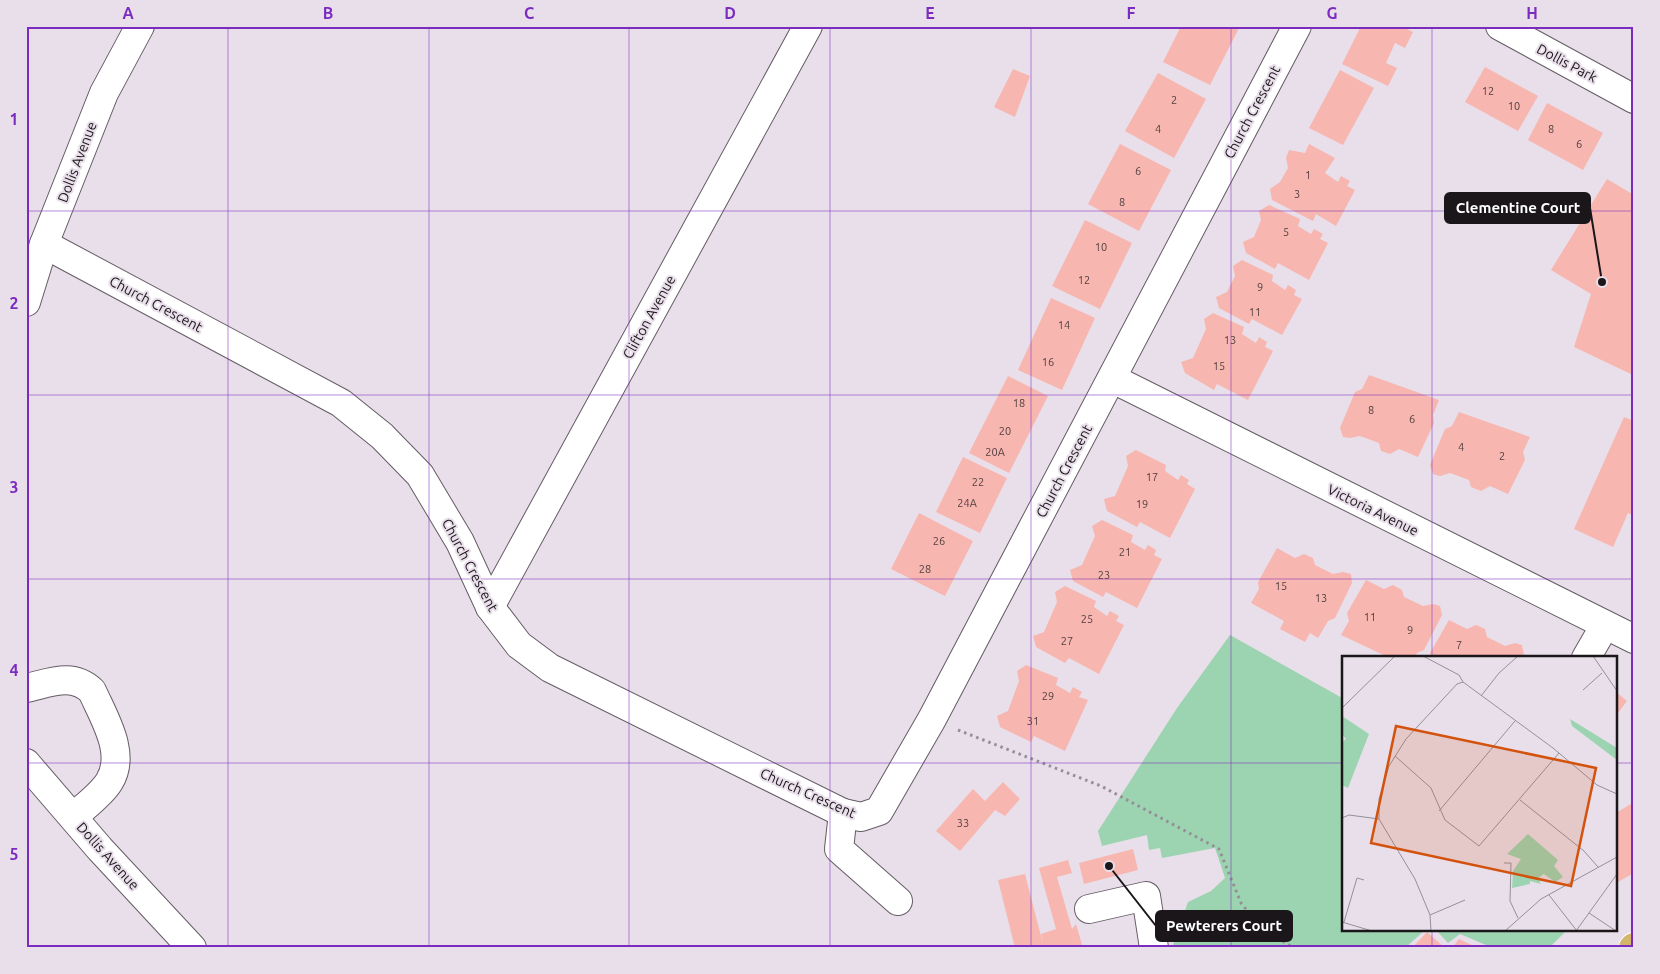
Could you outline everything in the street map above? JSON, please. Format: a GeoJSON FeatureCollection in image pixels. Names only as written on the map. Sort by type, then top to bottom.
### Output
{"type":"FeatureCollection","features":[{"type":"Feature","properties":{"kind":"street","name":"Dollis Avenue"},"geometry":{"type":"LineString","coordinates":[[26,302],[44,244],[104,93],[140,26]]}},
{"type":"Feature","properties":{"kind":"street","name":"Clifton Avenue"},"geometry":{"type":"LineString","coordinates":[[490,607],[808,26]]}},
{"type":"Feature","properties":{"kind":"street","name":"Church Crescent"},"geometry":{"type":"LineString","coordinates":[[44,244],[342,403],[382,436],[420,475],[460,542],[490,607],[519,646],[550,668],[843,813],[861,818],[878,811],[932,719],[1113,380],[1297,26]]}},
{"type":"Feature","properties":{"kind":"street","name":"Dollis Park"},"geometry":{"type":"LineString","coordinates":[[1500,26],[1634,99]]}},
{"type":"Feature","properties":{"kind":"street","name":"Victoria Avenue"},"geometry":{"type":"LineString","coordinates":[[1113,380],[1634,639]]}},
{"type":"Feature","properties":{"kind":"street"},"geometry":{"type":"LineString","coordinates":[[1587,656],[1605,625]]}},
{"type":"Feature","properties":{"kind":"street"},"geometry":{"type":"LineString","coordinates":[[26,688],[63,681],[80,681],[85,684],[92,691],[115,747],[115,770],[109,783],[73,817]]}},
{"type":"Feature","properties":{"kind":"street","name":"Dollis Avenue"},"geometry":{"type":"LineString","coordinates":[[27,764],[192,948]]}},
{"type":"Feature","properties":{"kind":"street"},"geometry":{"type":"LineString","coordinates":[[843,813],[839,849],[898,901]]}},
{"type":"Feature","properties":{"kind":"street"},"geometry":{"type":"LineString","coordinates":[[1089,909],[1146,896],[1154,948]]}},
{"type":"Feature","properties":{"kind":"path"},"geometry":{"type":"LineString","coordinates":[[932,719],[1101,786],[1219,849],[1241,903],[1262,929],[1294,948]]}},
{"type":"Feature","properties":{"kind":"green space"},"geometry":{"type":"Polygon","coordinates":[[[1230,635],[1342,698],[1342,932],[1423,932],[1405,948],[1172,948],[1188,902],[1211,891],[1225,878],[1215,848],[1162,858],[1160,848],[1149,850],[1147,835],[1102,846],[1098,831],[1177,708],[1230,635]]]}},
{"type":"Feature","properties":{"kind":"green space"},"geometry":{"type":"Polygon","coordinates":[[[1438,932],[1565,932],[1549,948],[1493,948],[1460,934],[1448,943],[1438,932]]]}},
{"type":"Feature","properties":{"kind":"building"},"geometry":{"type":"Polygon","coordinates":[[[1181,26],[1240,26],[1210,85],[1163,62],[1181,26]]]}},
{"type":"Feature","properties":{"kind":"building"},"geometry":{"type":"Polygon","coordinates":[[[1361,26],[1401,26],[1413,32],[1405,48],[1395,43],[1386,63],[1397,68],[1388,86],[1342,64],[1361,26]]]}},
{"type":"Feature","properties":{"kind":"building"},"geometry":{"type":"Polygon","coordinates":[[[1485,67],[1538,96],[1518,131],[1465,102],[1485,67]]]}},
{"type":"Feature","properties":{"kind":"building"},"geometry":{"type":"Polygon","coordinates":[[[1013,69],[1030,76],[1015,117],[994,107],[1013,69]]]}},
{"type":"Feature","properties":{"kind":"building"},"geometry":{"type":"Polygon","coordinates":[[[1340,70],[1374,88],[1343,145],[1309,128],[1340,70]]]}},
{"type":"Feature","properties":{"kind":"building"},"geometry":{"type":"Polygon","coordinates":[[[1158,73],[1206,99],[1174,158],[1125,131],[1158,73]]]}},
{"type":"Feature","properties":{"kind":"building"},"geometry":{"type":"Polygon","coordinates":[[[1547,103],[1603,133],[1583,170],[1528,140],[1547,103]]]}},
{"type":"Feature","properties":{"kind":"building"},"geometry":{"type":"Polygon","coordinates":[[[1120,144],[1171,170],[1139,231],[1088,204],[1120,144]]]}},
{"type":"Feature","properties":{"kind":"building"},"geometry":{"type":"Polygon","coordinates":[[[1309,144],[1335,158],[1325,173],[1338,182],[1341,176],[1350,181],[1347,186],[1355,190],[1336,226],[1316,214],[1313,221],[1272,200],[1270,189],[1280,182],[1288,168],[1286,158],[1289,150],[1305,153],[1309,144]]]}},
{"type":"Feature","properties":{"kind":"building"},"geometry":{"type":"Polygon","coordinates":[[[1607,179],[1634,195],[1633,375],[1574,347],[1591,294],[1551,270],[1607,179]]]}},
{"type":"Feature","properties":{"kind":"building"},"geometry":{"type":"Polygon","coordinates":[[[1269,205],[1300,219],[1298,226],[1311,234],[1314,229],[1323,234],[1320,239],[1328,243],[1309,280],[1278,263],[1275,269],[1246,253],[1243,242],[1254,237],[1261,220],[1259,211],[1269,205]]]}},
{"type":"Feature","properties":{"kind":"building"},"geometry":{"type":"Polygon","coordinates":[[[1085,220],[1132,243],[1100,309],[1052,286],[1085,220]]]}},
{"type":"Feature","properties":{"kind":"building"},"geometry":{"type":"Polygon","coordinates":[[[1242,260],[1273,275],[1272,281],[1285,290],[1288,285],[1296,290],[1294,295],[1302,299],[1282,335],[1252,319],[1249,324],[1219,308],[1216,297],[1227,292],[1235,276],[1233,266],[1242,260]]]}},
{"type":"Feature","properties":{"kind":"building"},"geometry":{"type":"Polygon","coordinates":[[[1051,298],[1095,318],[1062,390],[1018,370],[1051,298]]]}},
{"type":"Feature","properties":{"kind":"building"},"geometry":{"type":"Polygon","coordinates":[[[1213,313],[1244,327],[1242,334],[1256,343],[1259,337],[1267,342],[1265,347],[1273,351],[1248,400],[1217,384],[1214,390],[1185,373],[1181,362],[1193,358],[1206,329],[1204,319],[1213,313]]]}},
{"type":"Feature","properties":{"kind":"building"},"geometry":{"type":"Polygon","coordinates":[[[1369,375],[1439,400],[1433,415],[1434,423],[1418,457],[1399,449],[1390,454],[1381,451],[1379,443],[1360,436],[1343,437],[1340,428],[1355,392],[1362,389],[1369,375]]]}},
{"type":"Feature","properties":{"kind":"building"},"geometry":{"type":"Polygon","coordinates":[[[1008,376],[1048,396],[1009,473],[969,453],[1008,376]]]}},
{"type":"Feature","properties":{"kind":"building"},"geometry":{"type":"Polygon","coordinates":[[[1459,412],[1530,437],[1523,452],[1525,460],[1508,494],[1490,486],[1481,491],[1471,487],[1469,480],[1450,473],[1440,476],[1433,474],[1430,465],[1445,429],[1452,426],[1459,412]]]}},
{"type":"Feature","properties":{"kind":"building"},"geometry":{"type":"Polygon","coordinates":[[[1624,417],[1634,421],[1634,516],[1628,513],[1613,547],[1574,529],[1624,417]]]}},
{"type":"Feature","properties":{"kind":"building"},"geometry":{"type":"Polygon","coordinates":[[[1136,450],[1166,465],[1165,471],[1178,480],[1181,475],[1189,480],[1187,484],[1195,489],[1170,538],[1140,522],[1137,527],[1107,511],[1104,499],[1115,496],[1128,466],[1126,456],[1136,450]]]}},
{"type":"Feature","properties":{"kind":"building"},"geometry":{"type":"Polygon","coordinates":[[[963,457],[1007,478],[980,533],[936,512],[963,457]]]}},
{"type":"Feature","properties":{"kind":"building"},"geometry":{"type":"Polygon","coordinates":[[[919,513],[973,541],[945,596],[891,569],[919,513]]]}},
{"type":"Feature","properties":{"kind":"building"},"geometry":{"type":"Polygon","coordinates":[[[1102,520],[1133,535],[1131,542],[1145,550],[1148,545],[1156,550],[1154,555],[1162,559],[1137,608],[1106,592],[1103,597],[1073,581],[1070,570],[1082,565],[1095,536],[1092,526],[1102,520]]]}},
{"type":"Feature","properties":{"kind":"building"},"geometry":{"type":"Polygon","coordinates":[[[1277,548],[1295,558],[1304,554],[1313,558],[1315,565],[1333,574],[1343,572],[1351,574],[1352,583],[1335,618],[1328,621],[1318,638],[1310,633],[1305,642],[1280,629],[1284,621],[1251,603],[1259,589],[1258,582],[1277,548]]]}},
{"type":"Feature","properties":{"kind":"building"},"geometry":{"type":"Polygon","coordinates":[[[1366,580],[1384,589],[1393,585],[1402,590],[1404,597],[1423,606],[1433,604],[1440,606],[1442,615],[1424,650],[1415,656],[1386,656],[1341,635],[1349,621],[1347,613],[1366,580]]]}},
{"type":"Feature","properties":{"kind":"building"},"geometry":{"type":"Polygon","coordinates":[[[1065,586],[1096,601],[1094,607],[1107,616],[1110,611],[1119,616],[1116,621],[1124,625],[1099,674],[1069,658],[1065,663],[1036,647],[1033,636],[1044,632],[1057,602],[1055,592],[1065,586]]]}},
{"type":"Feature","properties":{"kind":"building"},"geometry":{"type":"Polygon","coordinates":[[[1449,620],[1467,629],[1476,625],[1485,629],[1487,637],[1505,646],[1515,643],[1522,645],[1524,655],[1431,656],[1430,653],[1449,620]]]}},
{"type":"Feature","properties":{"kind":"building"},"geometry":{"type":"Polygon","coordinates":[[[1026,665],[1058,678],[1056,685],[1070,693],[1073,687],[1082,692],[1079,697],[1088,700],[1065,751],[1034,736],[1031,742],[1000,727],[997,716],[1008,711],[1019,681],[1017,671],[1026,665]]]}},
{"type":"Feature","properties":{"kind":"building"},"geometry":{"type":"Polygon","coordinates":[[[1618,694],[1627,701],[1618,713],[1618,694]]]}},
{"type":"Feature","properties":{"kind":"building"},"geometry":{"type":"Polygon","coordinates":[[[1003,782],[1020,799],[1005,816],[995,810],[960,851],[936,831],[973,789],[985,801],[1003,782]]]}},
{"type":"Feature","properties":{"kind":"building"},"geometry":{"type":"Polygon","coordinates":[[[1634,802],[1634,873],[1618,882],[1618,812],[1634,802]]]}},
{"type":"Feature","properties":{"kind":"building"},"geometry":{"type":"Polygon","coordinates":[[[1133,849],[1138,870],[1084,884],[1079,863],[1133,849]]]}},
{"type":"Feature","properties":{"kind":"building"},"geometry":{"type":"Polygon","coordinates":[[[1068,860],[1072,873],[1057,877],[1072,929],[1076,924],[1083,948],[1015,948],[998,880],[1025,874],[1043,944],[1041,934],[1056,929],[1039,868],[1068,860]]]}},
{"type":"Feature","properties":{"kind":"building"},"geometry":{"type":"Polygon","coordinates":[[[1427,932],[1445,948],[1412,948],[1427,932]]]}},
{"type":"Feature","properties":{"kind":"building"},"geometry":{"type":"Polygon","coordinates":[[[1459,939],[1478,948],[1452,948],[1459,939]]]}},
{"type":"Feature","properties":{"kind":"place","name":"Clementine Court"},"geometry":{"type":"Point","coordinates":[1602,282]}},
{"type":"Feature","properties":{"kind":"place","name":"Pewterers Court"},"geometry":{"type":"Point","coordinates":[1109,866]}}]}
